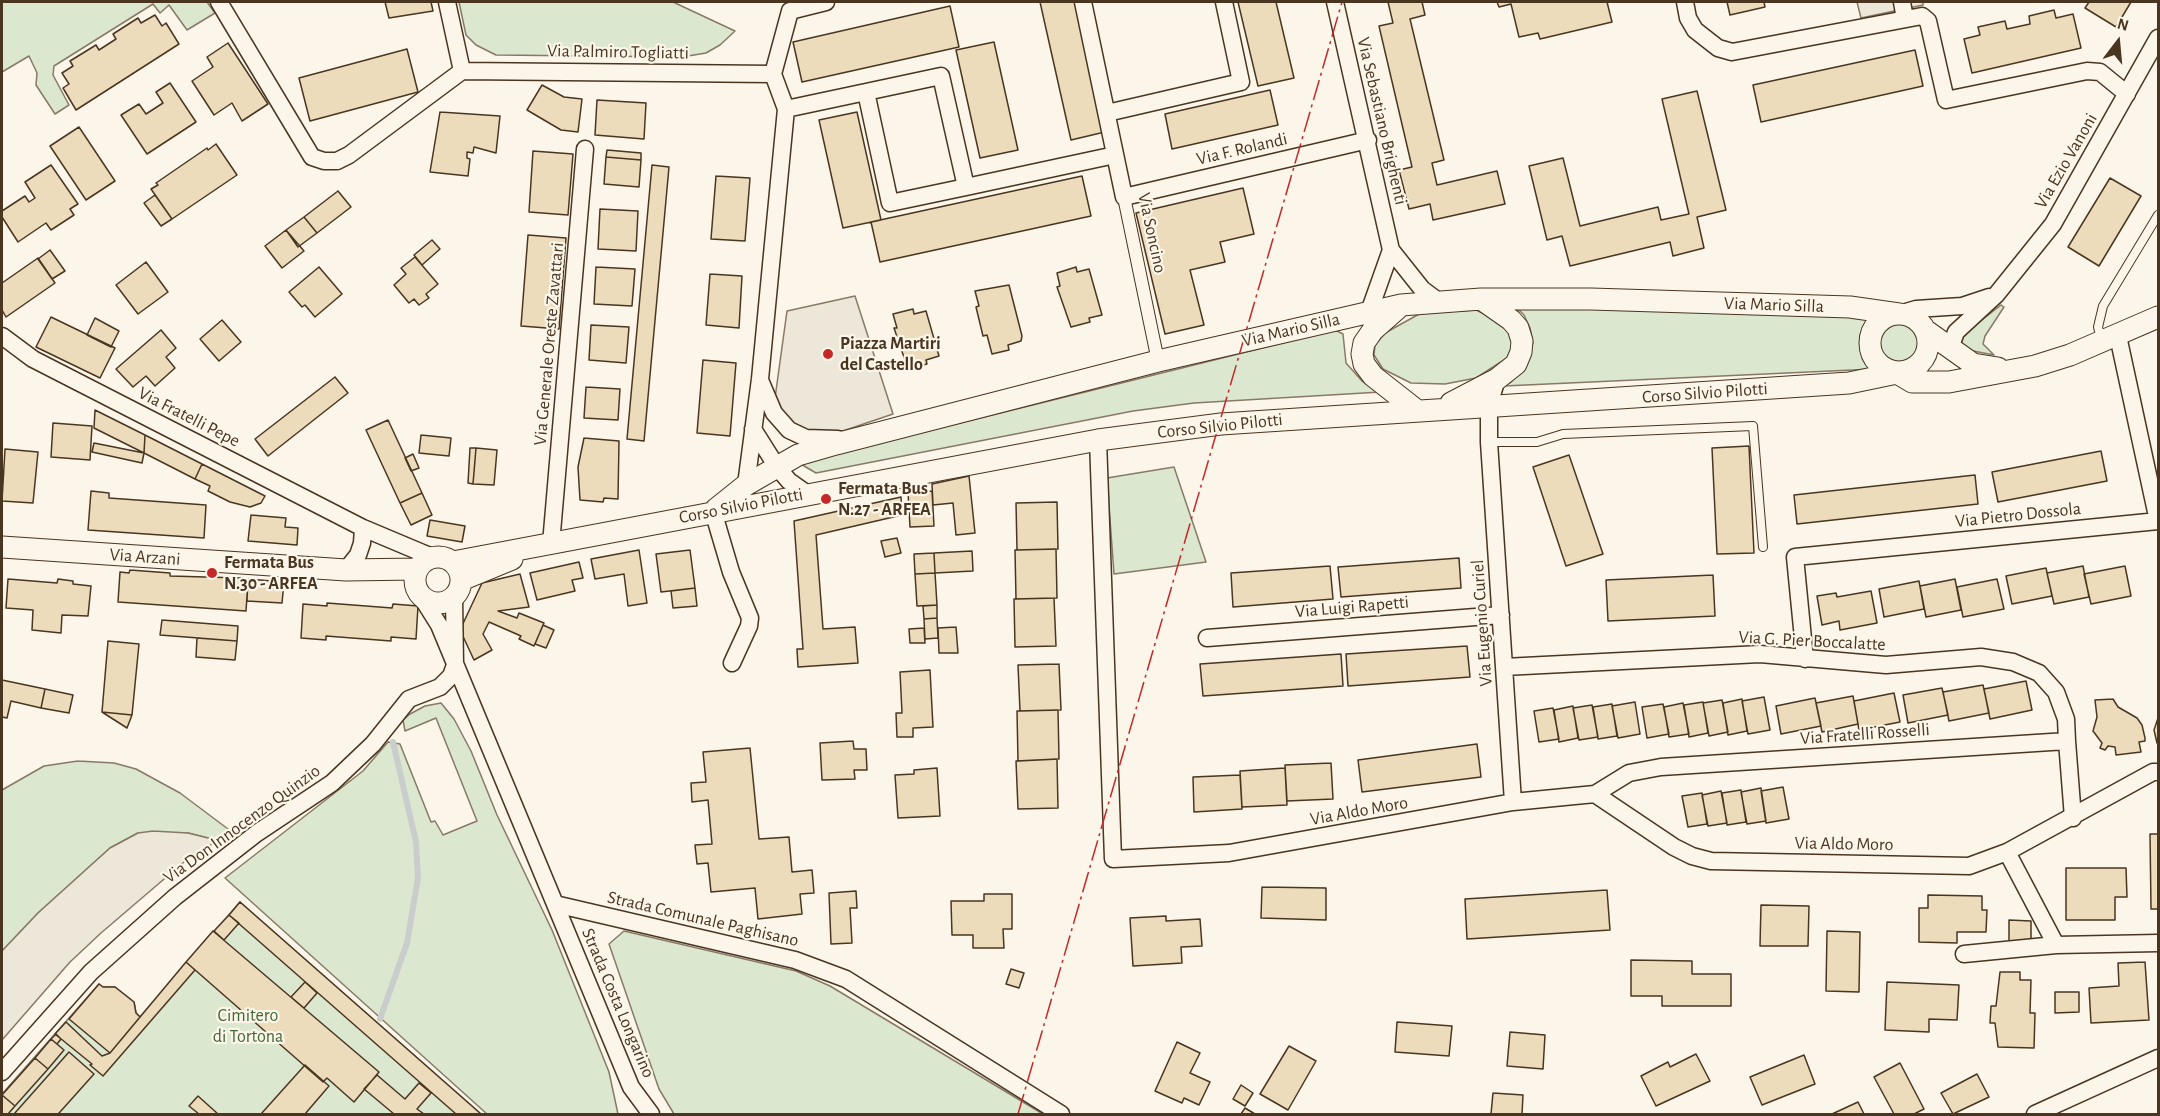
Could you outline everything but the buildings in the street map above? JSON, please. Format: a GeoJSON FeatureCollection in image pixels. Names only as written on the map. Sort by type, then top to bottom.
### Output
{"type":"FeatureCollection","features":[{"type":"Feature","properties":{"kind":"street"},"geometry":{"type":"LineString","coordinates":[[219,2],[312,157],[324,161],[337,161],[348,155],[462,71],[447,2]]}},
{"type":"Feature","properties":{"kind":"street"},"geometry":{"type":"LineString","coordinates":[[746,485],[760,379],[786,109],[773,74],[790,11],[825,2]]}},
{"type":"Feature","properties":{"kind":"street","name":"Via Soncino"},"geometry":{"type":"LineString","coordinates":[[1083,2],[1158,361]]}},
{"type":"Feature","properties":{"kind":"street"},"geometry":{"type":"LineString","coordinates":[[1107,113],[1241,82],[1224,2]]}},
{"type":"Feature","properties":{"kind":"street","name":"Via Sebastiano Brighenti"},"geometry":{"type":"LineString","coordinates":[[1335,2],[1391,250]]}},
{"type":"Feature","properties":{"kind":"street"},"geometry":{"type":"LineString","coordinates":[[1684,2],[1688,18],[1695,30],[1718,48],[1732,52],[1922,16],[1928,21],[1946,100],[2087,71],[2100,72],[2127,94]]}},
{"type":"Feature","properties":{"kind":"street"},"geometry":{"type":"LineString","coordinates":[[1902,2],[1905,19]]}},
{"type":"Feature","properties":{"kind":"street","name":"Via Ezio Vanoni"},"geometry":{"type":"LineString","coordinates":[[1954,351],[1952,343],[1956,332],[1996,295],[2053,224],[2158,38]]}},
{"type":"Feature","properties":{"kind":"street","name":"Via Palmiro Togliatti"},"geometry":{"type":"LineString","coordinates":[[462,71],[773,74]]}},
{"type":"Feature","properties":{"kind":"street"},"geometry":{"type":"LineString","coordinates":[[786,109],[941,76],[966,187]]}},
{"type":"Feature","properties":{"kind":"street"},"geometry":{"type":"LineString","coordinates":[[866,92],[890,203],[1115,155]]}},
{"type":"Feature","properties":{"kind":"street","name":"Via F. Rolandi"},"geometry":{"type":"LineString","coordinates":[[1124,197],[1368,140]]}},
{"type":"Feature","properties":{"kind":"street","name":"Via Generale Oreste Zavattari"},"geometry":{"type":"LineString","coordinates":[[551,544],[585,149]]}},
{"type":"Feature","properties":{"kind":"street"},"geometry":{"type":"LineString","coordinates":[[1391,250],[1422,289],[1438,302]]}},
{"type":"Feature","properties":{"kind":"street"},"geometry":{"type":"LineString","coordinates":[[1370,312],[1391,250]]}},
{"type":"Feature","properties":{"kind":"street"},"geometry":{"type":"LineString","coordinates":[[1899,314],[1916,309],[1962,306],[1996,295]]}},
{"type":"Feature","properties":{"kind":"street"},"geometry":{"type":"LineString","coordinates":[[1443,408],[1497,379],[1516,364],[1522,341],[1518,328],[1511,320],[1481,299]]}},
{"type":"Feature","properties":{"kind":"street","name":"Via Mario Silla"},"geometry":{"type":"LineString","coordinates":[[713,511],[746,485],[798,455],[1158,361],[1401,305],[1481,299],[1591,299],[1839,307],[1899,314]]}},
{"type":"Feature","properties":{"kind":"street"},"geometry":{"type":"LineString","coordinates":[[1401,305],[1373,330],[1364,343],[1362,354],[1364,364],[1373,376],[1415,409]]}},
{"type":"Feature","properties":{"kind":"street","name":"Corso Silvio Pilotti"},"geometry":{"type":"LineString","coordinates":[[2016,371],[1972,364],[1925,330],[1913,318],[1899,314],[1880,321],[1874,328],[1869,344],[1871,353],[1881,367],[1912,382],[1949,382],[2016,371],[2070,355],[2156,319]]}},
{"type":"Feature","properties":{"kind":"street","name":"Corso Silvio Pilotti"},"geometry":{"type":"LineString","coordinates":[[434,577],[551,544],[806,493],[1098,440],[1221,424],[1415,409],[1849,383],[1914,369],[1925,356],[1928,339],[1925,330]]}},
{"type":"Feature","properties":{"kind":"street","name":"Via Fratelli Pepe"},"geometry":{"type":"LineString","coordinates":[[2,336],[33,359],[363,528],[434,577]]}},
{"type":"Feature","properties":{"kind":"street","name":"Via Pietro Dossola"},"geometry":{"type":"LineString","coordinates":[[1805,659],[1796,557],[2158,521],[2110,339]]}},
{"type":"Feature","properties":{"kind":"street"},"geometry":{"type":"LineString","coordinates":[[760,379],[774,413],[789,430],[806,438],[849,440]]}},
{"type":"Feature","properties":{"kind":"street","name":"Via Eugenio Curiel"},"geometry":{"type":"LineString","coordinates":[[1497,379],[1489,405],[1489,442],[1513,802]]}},
{"type":"Feature","properties":{"kind":"street"},"geometry":{"type":"LineString","coordinates":[[753,429],[777,467],[789,481],[806,493]]}},
{"type":"Feature","properties":{"kind":"street","name":"Via Aldo Moro"},"geometry":{"type":"LineString","coordinates":[[1098,440],[1113,859],[1229,853],[1513,802],[1594,794],[1674,848],[1711,861],[1969,866],[2007,852],[2073,818],[2153,772],[2158,772]]}},
{"type":"Feature","properties":{"kind":"street"},"geometry":{"type":"LineString","coordinates":[[713,511],[728,563],[750,618],[749,626],[732,663]]}},
{"type":"Feature","properties":{"kind":"street"},"geometry":{"type":"LineString","coordinates":[[353,570],[362,543],[363,528]]}},
{"type":"Feature","properties":{"kind":"street","name":"Via Arzani"},"geometry":{"type":"LineString","coordinates":[[2,548],[434,577]]}},
{"type":"Feature","properties":{"kind":"street"},"geometry":{"type":"LineString","coordinates":[[434,577],[439,625],[555,904]]}},
{"type":"Feature","properties":{"kind":"street"},"geometry":{"type":"LineString","coordinates":[[434,577],[455,665]]}},
{"type":"Feature","properties":{"kind":"street","name":"Via Luigi Rapetti"},"geometry":{"type":"LineString","coordinates":[[1207,639],[1501,615]]}},
{"type":"Feature","properties":{"kind":"street","name":"Via G. Pier Boccalatte"},"geometry":{"type":"LineString","coordinates":[[1504,667],[1760,654],[1886,665],[1982,657],[2013,662],[2039,673],[2056,692],[2066,719],[2067,741]]}},
{"type":"Feature","properties":{"kind":"street","name":"Via Don Innocenzo Quinzio"},"geometry":{"type":"LineString","coordinates":[[2,1072],[91,972],[121,945],[223,858],[332,783],[373,744],[409,699],[440,687],[451,676],[455,665]]}},
{"type":"Feature","properties":{"kind":"street"},"geometry":{"type":"LineString","coordinates":[[2067,741],[2073,818]]}},
{"type":"Feature","properties":{"kind":"street","name":"Via Fratelli Rosselli"},"geometry":{"type":"LineString","coordinates":[[1594,794],[1629,773],[1661,767],[2067,741]]}},
{"type":"Feature","properties":{"kind":"street"},"geometry":{"type":"LineString","coordinates":[[2007,852],[2056,945]]}},
{"type":"Feature","properties":{"kind":"street","name":"Strada Costa Longarino"},"geometry":{"type":"LineString","coordinates":[[555,904],[631,1087],[651,1114]]}},
{"type":"Feature","properties":{"kind":"street","name":"Strada Comunale Paghisano"},"geometry":{"type":"LineString","coordinates":[[555,904],[795,960],[846,979],[1061,1114]]}},
{"type":"Feature","properties":{"kind":"street"},"geometry":{"type":"LineString","coordinates":[[1964,954],[2056,945],[2158,943]]}},
{"type":"Feature","properties":{"kind":"street"},"geometry":{"type":"LineString","coordinates":[[2034,1114],[2158,1058]]}},
{"type":"Feature","properties":{"kind":"lane"},"geometry":{"type":"LineString","coordinates":[[2110,339],[2098,327],[2103,306],[2158,215]]}},
{"type":"Feature","properties":{"kind":"lane"},"geometry":{"type":"LineString","coordinates":[[1489,442],[1537,442],[1563,434],[1753,426],[1763,547]]}},
{"type":"Feature","properties":{"kind":"green space"},"geometry":{"type":"Polygon","coordinates":[[[2,2],[207,2],[215,13],[187,30],[169,5],[160,13],[153,4],[54,66],[53,75],[69,105],[55,114],[36,85],[37,73],[29,56],[2,72],[2,2]]]}},
{"type":"Feature","properties":{"kind":"green space"},"geometry":{"type":"Polygon","coordinates":[[[459,2],[673,2],[735,31],[720,45],[706,53],[682,57],[496,55],[476,45],[466,35],[459,2]]]}},
{"type":"Feature","properties":{"kind":"green space"},"geometry":{"type":"Polygon","coordinates":[[[1514,305],[1873,315],[1864,333],[1862,346],[1864,359],[1874,369],[1504,386],[1511,382],[1526,364],[1533,343],[1524,315],[1514,305]]]}},
{"type":"Feature","properties":{"kind":"green space"},"geometry":{"type":"Polygon","coordinates":[[[2001,305],[2004,307],[1985,336],[1983,344],[1994,355],[1968,350],[1961,345],[1964,334],[2001,305]]]}},
{"type":"Feature","properties":{"kind":"green space"},"geometry":{"type":"Polygon","coordinates":[[[1476,310],[1508,325],[1512,347],[1507,358],[1476,378],[1445,384],[1411,383],[1383,369],[1374,355],[1375,345],[1385,333],[1421,313],[1476,310]]]}},
{"type":"Feature","properties":{"kind":"green space"},"geometry":{"type":"Polygon","coordinates":[[[1900,320],[1915,326],[1921,341],[1915,356],[1900,362],[1885,356],[1879,341],[1885,326],[1900,320]]]}},
{"type":"Feature","properties":{"kind":"green space"},"geometry":{"type":"Polygon","coordinates":[[[1335,330],[1343,334],[1346,363],[1362,381],[1381,392],[1194,403],[1133,411],[816,473],[799,463],[1335,330]]]}},
{"type":"Feature","properties":{"kind":"green space"},"geometry":{"type":"Polygon","coordinates":[[[1174,467],[1206,562],[1114,574],[1107,478],[1174,467]]]}},
{"type":"Feature","properties":{"kind":"green space"},"geometry":{"type":"Polygon","coordinates":[[[441,703],[454,719],[471,751],[497,815],[552,930],[609,1072],[618,1114],[487,1114],[225,878],[363,771],[388,742],[400,744],[431,822],[435,821],[443,835],[477,821],[436,718],[405,731],[403,720],[410,714],[425,706],[441,703]]]}},
{"type":"Feature","properties":{"kind":"green space"},"geometry":{"type":"Polygon","coordinates":[[[78,761],[114,763],[136,769],[180,793],[232,832],[216,840],[188,833],[138,833],[110,848],[38,913],[2,951],[2,790],[44,766],[78,761]]]}},
{"type":"Feature","properties":{"kind":"green space","name":"Cimitero di Tortona"},"geometry":{"type":"Polygon","coordinates":[[[240,902],[481,1114],[2,1114],[2,1094],[99,984],[103,987],[115,987],[134,1002],[136,1013],[140,1017],[240,902]]]}},
{"type":"Feature","properties":{"kind":"green space"},"geometry":{"type":"Polygon","coordinates":[[[624,931],[796,971],[830,986],[1043,1114],[674,1114],[659,1089],[609,944],[624,931]]]}},
{"type":"Feature","properties":{"kind":"shaded area"},"geometry":{"type":"Polygon","coordinates":[[[1857,2],[1923,2],[1923,5],[1861,18],[1857,2]]]}},
{"type":"Feature","properties":{"kind":"shaded area","name":"Piazza Martiri del Castello"},"geometry":{"type":"Polygon","coordinates":[[[855,296],[893,414],[828,436],[807,431],[786,419],[775,398],[787,311],[855,296]]]}},
{"type":"Feature","properties":{"kind":"shaded area"},"geometry":{"type":"Polygon","coordinates":[[[153,831],[188,833],[216,840],[197,858],[191,856],[101,933],[70,962],[2,1040],[2,951],[38,913],[110,848],[138,833],[153,831]]]}},
{"type":"Feature","properties":{"kind":"waterway"},"geometry":{"type":"LineString","coordinates":[[380,1019],[407,943],[418,878],[416,842],[393,742]]}},
{"type":"Feature","properties":{"kind":"power"},"geometry":{"type":"LineString","coordinates":[[1018,1114],[1342,2]]}},
{"type":"Feature","properties":{"kind":"place","name":"Piazza Martiri del Castello"},"geometry":{"type":"Point","coordinates":[828,354]}},
{"type":"Feature","properties":{"kind":"place","name":"Fermata Bus N.27 - ARFEA"},"geometry":{"type":"Point","coordinates":[826,499]}},
{"type":"Feature","properties":{"kind":"place","name":"Fermata Bus N.30 - ARFEA"},"geometry":{"type":"Point","coordinates":[212,573]}}]}
